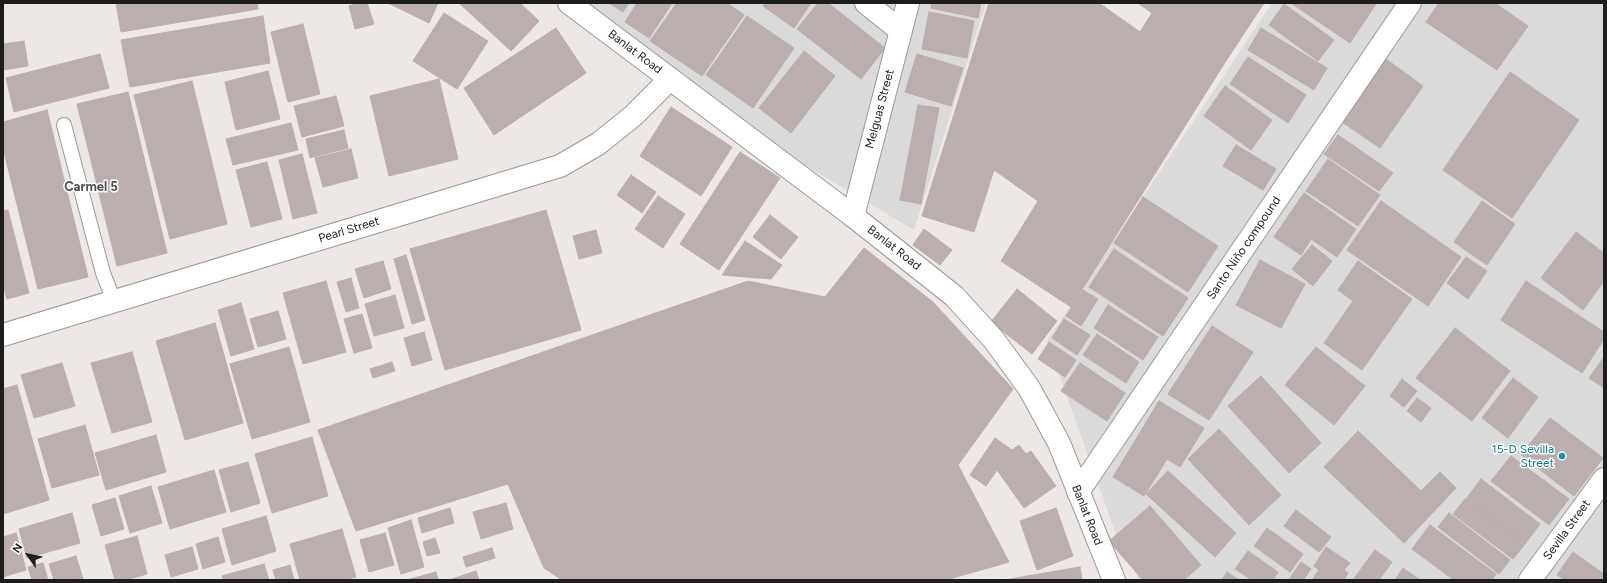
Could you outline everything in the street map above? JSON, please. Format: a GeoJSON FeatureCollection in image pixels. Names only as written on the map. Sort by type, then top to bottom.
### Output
{"type":"FeatureCollection","features":[{"type":"Feature","properties":{"kind":"street","name":"Banlat Road"},"geometry":{"type":"LineString","coordinates":[[569,3],[853,216],[954,296],[994,340],[1029,388],[1059,443],[1114,580]]}},
{"type":"Feature","properties":{"kind":"street"},"geometry":{"type":"LineString","coordinates":[[866,3],[901,31]]}},
{"type":"Feature","properties":{"kind":"street","name":"Melguas Street"},"geometry":{"type":"LineString","coordinates":[[853,216],[908,3]]}},
{"type":"Feature","properties":{"kind":"street","name":"Santo Niño compound"},"geometry":{"type":"LineString","coordinates":[[1078,492],[1410,3]]}},
{"type":"Feature","properties":{"kind":"street","name":"Pearl Street"},"geometry":{"type":"LineString","coordinates":[[3,335],[560,166],[598,144],[633,116],[670,79]]}},
{"type":"Feature","properties":{"kind":"street","name":"Sevilla Street"},"geometry":{"type":"LineString","coordinates":[[1530,580],[1604,479]]}},
{"type":"Feature","properties":{"kind":"lane"},"geometry":{"type":"LineString","coordinates":[[64,125],[103,273],[114,301]]}},
{"type":"Feature","properties":{"kind":"shaded area"},"geometry":{"type":"Polygon","coordinates":[[[582,3],[986,3],[914,230],[702,104],[582,3]]]}},
{"type":"Feature","properties":{"kind":"shaded area"},"geometry":{"type":"Polygon","coordinates":[[[1272,3],[1604,3],[1604,580],[1139,580],[1118,540],[1047,341],[1272,3]]]}},
{"type":"Feature","properties":{"kind":"building"},"geometry":{"type":"Polygon","coordinates":[[[116,3],[257,3],[258,9],[121,32],[116,3]]]}},
{"type":"Feature","properties":{"kind":"building"},"geometry":{"type":"Polygon","coordinates":[[[358,3],[367,3],[374,24],[355,29],[349,6],[358,3]]]}},
{"type":"Feature","properties":{"kind":"building"},"geometry":{"type":"Polygon","coordinates":[[[388,3],[438,3],[429,23],[388,3]]]}},
{"type":"Feature","properties":{"kind":"building"},"geometry":{"type":"Polygon","coordinates":[[[459,3],[520,3],[539,21],[511,51],[459,3]]]}},
{"type":"Feature","properties":{"kind":"building"},"geometry":{"type":"Polygon","coordinates":[[[609,3],[629,3],[623,12],[609,3]]]}},
{"type":"Feature","properties":{"kind":"building"},"geometry":{"type":"Polygon","coordinates":[[[637,3],[672,3],[649,38],[625,22],[637,3]]]}},
{"type":"Feature","properties":{"kind":"building"},"geometry":{"type":"Polygon","coordinates":[[[677,3],[727,3],[744,15],[702,76],[650,41],[677,3]]]}},
{"type":"Feature","properties":{"kind":"building"},"geometry":{"type":"Polygon","coordinates":[[[765,3],[811,3],[794,28],[763,6],[765,3]]]}},
{"type":"Feature","properties":{"kind":"building"},"geometry":{"type":"Polygon","coordinates":[[[818,3],[828,3],[885,48],[861,79],[797,29],[818,3]]]}},
{"type":"Feature","properties":{"kind":"building"},"geometry":{"type":"Polygon","coordinates":[[[932,3],[981,3],[978,18],[931,8],[932,3]]]}},
{"type":"Feature","properties":{"kind":"building"},"geometry":{"type":"Polygon","coordinates":[[[989,3],[1099,3],[1140,32],[1152,13],[1138,3],[1264,3],[1071,307],[1001,261],[1038,201],[994,170],[974,232],[922,216],[989,3]]]}},
{"type":"Feature","properties":{"kind":"building"},"geometry":{"type":"Polygon","coordinates":[[[1291,3],[1375,3],[1376,4],[1350,43],[1291,3]]]}},
{"type":"Feature","properties":{"kind":"building"},"geometry":{"type":"Polygon","coordinates":[[[1439,3],[1495,3],[1528,26],[1497,70],[1426,22],[1439,3]]]}},
{"type":"Feature","properties":{"kind":"building"},"geometry":{"type":"Polygon","coordinates":[[[1284,4],[1334,40],[1318,61],[1269,25],[1284,4]]]}},
{"type":"Feature","properties":{"kind":"building"},"geometry":{"type":"Polygon","coordinates":[[[929,12],[974,21],[967,58],[922,49],[929,12]]]}},
{"type":"Feature","properties":{"kind":"building"},"geometry":{"type":"Polygon","coordinates":[[[444,13],[488,41],[457,89],[413,61],[444,13]]]}},
{"type":"Feature","properties":{"kind":"building"},"geometry":{"type":"Polygon","coordinates":[[[263,16],[270,63],[130,87],[121,40],[263,16]]]}},
{"type":"Feature","properties":{"kind":"building"},"geometry":{"type":"Polygon","coordinates":[[[747,16],[794,48],[753,108],[706,75],[747,16]]]}},
{"type":"Feature","properties":{"kind":"building"},"geometry":{"type":"Polygon","coordinates":[[[303,24],[320,94],[288,102],[271,32],[303,24]]]}},
{"type":"Feature","properties":{"kind":"building"},"geometry":{"type":"Polygon","coordinates":[[[556,28],[586,73],[494,135],[464,88],[556,28]]]}},
{"type":"Feature","properties":{"kind":"building"},"geometry":{"type":"Polygon","coordinates":[[[1261,28],[1327,68],[1314,90],[1248,50],[1261,28]]]}},
{"type":"Feature","properties":{"kind":"building"},"geometry":{"type":"Polygon","coordinates":[[[24,41],[28,66],[3,70],[3,44],[24,41]]]}},
{"type":"Feature","properties":{"kind":"building"},"geometry":{"type":"Polygon","coordinates":[[[804,51],[835,76],[791,133],[759,108],[804,51]]]}},
{"type":"Feature","properties":{"kind":"building"},"geometry":{"type":"Polygon","coordinates":[[[100,54],[109,88],[14,112],[6,78],[100,54]]]}},
{"type":"Feature","properties":{"kind":"building"},"geometry":{"type":"Polygon","coordinates":[[[917,54],[963,68],[951,106],[905,92],[917,54]]]}},
{"type":"Feature","properties":{"kind":"building"},"geometry":{"type":"Polygon","coordinates":[[[1248,57],[1306,95],[1288,123],[1230,84],[1248,57]]]}},
{"type":"Feature","properties":{"kind":"building"},"geometry":{"type":"Polygon","coordinates":[[[1386,59],[1423,86],[1380,148],[1342,122],[1386,59]]]}},
{"type":"Feature","properties":{"kind":"building"},"geometry":{"type":"Polygon","coordinates":[[[268,71],[280,119],[236,130],[225,82],[268,71]]]}},
{"type":"Feature","properties":{"kind":"building"},"geometry":{"type":"Polygon","coordinates":[[[1510,72],[1579,120],[1512,218],[1443,170],[1510,72]]]}},
{"type":"Feature","properties":{"kind":"building"},"geometry":{"type":"Polygon","coordinates":[[[439,79],[458,159],[389,176],[370,96],[439,79]]]}},
{"type":"Feature","properties":{"kind":"building"},"geometry":{"type":"Polygon","coordinates":[[[192,81],[227,224],[170,239],[134,95],[192,81]]]}},
{"type":"Feature","properties":{"kind":"building"},"geometry":{"type":"Polygon","coordinates":[[[1225,86],[1272,120],[1251,150],[1204,116],[1225,86]]]}},
{"type":"Feature","properties":{"kind":"building"},"geometry":{"type":"Polygon","coordinates":[[[128,92],[167,253],[117,266],[77,104],[128,92]]]}},
{"type":"Feature","properties":{"kind":"building"},"geometry":{"type":"Polygon","coordinates":[[[336,96],[344,126],[302,137],[294,106],[336,96]]]}},
{"type":"Feature","properties":{"kind":"building"},"geometry":{"type":"Polygon","coordinates":[[[918,105],[939,108],[921,204],[900,200],[918,105]]]}},
{"type":"Feature","properties":{"kind":"building"},"geometry":{"type":"Polygon","coordinates":[[[671,107],[732,147],[701,196],[640,156],[671,107]]]}},
{"type":"Feature","properties":{"kind":"building"},"geometry":{"type":"Polygon","coordinates":[[[47,110],[88,277],[38,289],[3,148],[3,122],[47,110]]]}},
{"type":"Feature","properties":{"kind":"building"},"geometry":{"type":"Polygon","coordinates":[[[291,123],[298,150],[233,165],[226,139],[291,123]]]}},
{"type":"Feature","properties":{"kind":"building"},"geometry":{"type":"Polygon","coordinates":[[[344,130],[348,148],[310,158],[306,139],[344,130]]]}},
{"type":"Feature","properties":{"kind":"building"},"geometry":{"type":"Polygon","coordinates":[[[1338,135],[1393,173],[1379,191],[1324,154],[1338,135]]]}},
{"type":"Feature","properties":{"kind":"building"},"geometry":{"type":"Polygon","coordinates":[[[1236,145],[1276,169],[1263,190],[1223,166],[1236,145]]]}},
{"type":"Feature","properties":{"kind":"building"},"geometry":{"type":"Polygon","coordinates":[[[351,149],[358,178],[323,187],[315,158],[351,149]]]}},
{"type":"Feature","properties":{"kind":"building"},"geometry":{"type":"Polygon","coordinates":[[[740,152],[780,178],[719,270],[680,244],[740,152]]]}},
{"type":"Feature","properties":{"kind":"building"},"geometry":{"type":"Polygon","coordinates":[[[302,154],[317,213],[293,219],[279,160],[302,154]]]}},
{"type":"Feature","properties":{"kind":"building"},"geometry":{"type":"Polygon","coordinates":[[[1328,159],[1380,195],[1358,226],[1306,191],[1328,159]]]}},
{"type":"Feature","properties":{"kind":"building"},"geometry":{"type":"Polygon","coordinates":[[[267,162],[282,219],[251,227],[236,170],[267,162]]]}},
{"type":"Feature","properties":{"kind":"building"},"geometry":{"type":"Polygon","coordinates":[[[631,175],[656,192],[642,213],[617,195],[631,175]]]}},
{"type":"Feature","properties":{"kind":"building"},"geometry":{"type":"Polygon","coordinates":[[[1304,193],[1356,229],[1337,257],[1311,239],[1301,255],[1274,237],[1304,193]]]}},
{"type":"Feature","properties":{"kind":"building"},"geometry":{"type":"Polygon","coordinates":[[[658,196],[685,214],[663,248],[635,229],[658,196]]]}},
{"type":"Feature","properties":{"kind":"building"},"geometry":{"type":"Polygon","coordinates":[[[1143,197],[1218,246],[1188,292],[1114,243],[1143,197]]]}},
{"type":"Feature","properties":{"kind":"building"},"geometry":{"type":"Polygon","coordinates":[[[1381,201],[1461,257],[1428,306],[1347,250],[1381,201]]]}},
{"type":"Feature","properties":{"kind":"building"},"geometry":{"type":"Polygon","coordinates":[[[1482,201],[1515,224],[1487,265],[1454,242],[1482,201]]]}},
{"type":"Feature","properties":{"kind":"building"},"geometry":{"type":"Polygon","coordinates":[[[8,210],[29,293],[7,299],[3,285],[3,211],[8,210]]]}},
{"type":"Feature","properties":{"kind":"building"},"geometry":{"type":"Polygon","coordinates":[[[546,210],[581,330],[445,370],[410,249],[546,210]]]}},
{"type":"Feature","properties":{"kind":"building"},"geometry":{"type":"Polygon","coordinates":[[[770,215],[798,237],[781,259],[753,237],[770,215]]]}},
{"type":"Feature","properties":{"kind":"building"},"geometry":{"type":"Polygon","coordinates":[[[924,229],[952,250],[940,265],[913,245],[924,229]]]}},
{"type":"Feature","properties":{"kind":"building"},"geometry":{"type":"Polygon","coordinates":[[[596,230],[602,253],[579,259],[573,236],[596,230]]]}},
{"type":"Feature","properties":{"kind":"building"},"geometry":{"type":"Polygon","coordinates":[[[1576,232],[1604,253],[1604,281],[1583,310],[1541,278],[1576,232]]]}},
{"type":"Feature","properties":{"kind":"building"},"geometry":{"type":"Polygon","coordinates":[[[745,241],[782,265],[771,279],[722,275],[745,241]]]}},
{"type":"Feature","properties":{"kind":"building"},"geometry":{"type":"Polygon","coordinates":[[[1312,245],[1332,261],[1313,286],[1292,269],[1312,245]]]}},
{"type":"Feature","properties":{"kind":"building"},"geometry":{"type":"Polygon","coordinates":[[[864,248],[933,302],[1013,389],[958,465],[1009,562],[946,580],[562,580],[544,568],[508,484],[356,531],[318,430],[748,281],[825,297],[864,248]]]}},
{"type":"Feature","properties":{"kind":"building"},"geometry":{"type":"Polygon","coordinates":[[[1114,249],[1188,298],[1163,336],[1089,287],[1114,249]]]}},
{"type":"Feature","properties":{"kind":"building"},"geometry":{"type":"Polygon","coordinates":[[[406,255],[425,320],[412,324],[394,259],[406,255]]]}},
{"type":"Feature","properties":{"kind":"building"},"geometry":{"type":"Polygon","coordinates":[[[1466,257],[1487,271],[1468,299],[1447,283],[1466,257]]]}},
{"type":"Feature","properties":{"kind":"building"},"geometry":{"type":"Polygon","coordinates":[[[1260,260],[1305,284],[1281,328],[1236,305],[1260,260]]]}},
{"type":"Feature","properties":{"kind":"building"},"geometry":{"type":"Polygon","coordinates":[[[383,261],[391,289],[364,298],[355,269],[383,261]]]}},
{"type":"Feature","properties":{"kind":"building"},"geometry":{"type":"Polygon","coordinates":[[[1358,261],[1412,299],[1362,370],[1324,343],[1353,301],[1338,290],[1358,261]]]}},
{"type":"Feature","properties":{"kind":"building"},"geometry":{"type":"Polygon","coordinates":[[[351,278],[359,308],[346,312],[337,282],[351,278]]]}},
{"type":"Feature","properties":{"kind":"building"},"geometry":{"type":"Polygon","coordinates":[[[326,281],[346,352],[303,364],[283,293],[326,281]]]}},
{"type":"Feature","properties":{"kind":"building"},"geometry":{"type":"Polygon","coordinates":[[[1526,281],[1604,332],[1604,339],[1582,373],[1501,320],[1526,281]]]}},
{"type":"Feature","properties":{"kind":"building"},"geometry":{"type":"Polygon","coordinates":[[[1017,289],[1057,321],[1032,354],[991,322],[1017,289]]]}},
{"type":"Feature","properties":{"kind":"building"},"geometry":{"type":"Polygon","coordinates":[[[1083,290],[1098,299],[1081,326],[1066,316],[1083,290]]]}},
{"type":"Feature","properties":{"kind":"building"},"geometry":{"type":"Polygon","coordinates":[[[395,295],[404,328],[374,336],[365,304],[395,295]]]}},
{"type":"Feature","properties":{"kind":"building"},"geometry":{"type":"Polygon","coordinates":[[[241,303],[254,349],[231,356],[218,310],[241,303]]]}},
{"type":"Feature","properties":{"kind":"building"},"geometry":{"type":"Polygon","coordinates":[[[1108,305],[1158,337],[1143,360],[1094,328],[1108,305]]]}},
{"type":"Feature","properties":{"kind":"building"},"geometry":{"type":"Polygon","coordinates":[[[278,311],[286,339],[258,347],[250,319],[278,311]]]}},
{"type":"Feature","properties":{"kind":"building"},"geometry":{"type":"Polygon","coordinates":[[[362,314],[372,348],[354,353],[344,319],[362,314]]]}},
{"type":"Feature","properties":{"kind":"building"},"geometry":{"type":"Polygon","coordinates":[[[1064,319],[1090,335],[1077,355],[1052,338],[1064,319]]]}},
{"type":"Feature","properties":{"kind":"building"},"geometry":{"type":"Polygon","coordinates":[[[215,323],[243,423],[185,440],[156,341],[215,323]]]}},
{"type":"Feature","properties":{"kind":"building"},"geometry":{"type":"Polygon","coordinates":[[[1212,326],[1253,352],[1209,420],[1168,394],[1212,326]]]}},
{"type":"Feature","properties":{"kind":"building"},"geometry":{"type":"Polygon","coordinates":[[[1455,328],[1510,371],[1472,421],[1416,378],[1455,328]]]}},
{"type":"Feature","properties":{"kind":"building"},"geometry":{"type":"Polygon","coordinates":[[[424,332],[432,360],[412,366],[404,338],[424,332]]]}},
{"type":"Feature","properties":{"kind":"building"},"geometry":{"type":"Polygon","coordinates":[[[1097,334],[1139,362],[1126,383],[1083,355],[1097,334]]]}},
{"type":"Feature","properties":{"kind":"building"},"geometry":{"type":"Polygon","coordinates":[[[1049,342],[1076,360],[1065,377],[1038,359],[1049,342]]]}},
{"type":"Feature","properties":{"kind":"building"},"geometry":{"type":"Polygon","coordinates":[[[289,347],[310,422],[252,439],[230,364],[289,347]]]}},
{"type":"Feature","properties":{"kind":"building"},"geometry":{"type":"Polygon","coordinates":[[[1316,347],[1365,386],[1334,425],[1285,385],[1316,347]]]}},
{"type":"Feature","properties":{"kind":"building"},"geometry":{"type":"Polygon","coordinates":[[[132,352],[152,422],[112,433],[91,363],[132,352]]]}},
{"type":"Feature","properties":{"kind":"building"},"geometry":{"type":"Polygon","coordinates":[[[1604,357],[1604,388],[1589,378],[1604,357]]]}},
{"type":"Feature","properties":{"kind":"building"},"geometry":{"type":"Polygon","coordinates":[[[392,362],[395,371],[373,378],[370,369],[392,362]]]}},
{"type":"Feature","properties":{"kind":"building"},"geometry":{"type":"Polygon","coordinates":[[[62,363],[75,406],[34,418],[21,375],[62,363]]]}},
{"type":"Feature","properties":{"kind":"building"},"geometry":{"type":"Polygon","coordinates":[[[1080,363],[1125,393],[1107,421],[1061,391],[1080,363]]]}},
{"type":"Feature","properties":{"kind":"building"},"geometry":{"type":"Polygon","coordinates":[[[1261,376],[1321,443],[1289,473],[1228,406],[1261,376]]]}},
{"type":"Feature","properties":{"kind":"building"},"geometry":{"type":"Polygon","coordinates":[[[1513,378],[1538,397],[1508,438],[1482,418],[1513,378]]]}},
{"type":"Feature","properties":{"kind":"building"},"geometry":{"type":"Polygon","coordinates":[[[1402,379],[1417,391],[1404,407],[1390,396],[1402,379]]]}},
{"type":"Feature","properties":{"kind":"building"},"geometry":{"type":"Polygon","coordinates":[[[17,385],[49,500],[3,514],[3,389],[17,385]]]}},
{"type":"Feature","properties":{"kind":"building"},"geometry":{"type":"Polygon","coordinates":[[[1417,398],[1431,408],[1421,422],[1407,411],[1417,398]]]}},
{"type":"Feature","properties":{"kind":"building"},"geometry":{"type":"Polygon","coordinates":[[[1159,401],[1204,428],[1180,467],[1167,459],[1144,496],[1113,477],[1159,401]]]}},
{"type":"Feature","properties":{"kind":"building","name":"15-D Sevilla Street"},"geometry":{"type":"Polygon","coordinates":[[[1550,418],[1603,458],[1574,496],[1521,455],[1550,418]]]}},
{"type":"Feature","properties":{"kind":"building"},"geometry":{"type":"Polygon","coordinates":[[[85,425],[99,475],[52,488],[38,439],[85,425]]]}},
{"type":"Feature","properties":{"kind":"building"},"geometry":{"type":"Polygon","coordinates":[[[1219,429],[1281,495],[1249,525],[1188,459],[1219,429]]]}},
{"type":"Feature","properties":{"kind":"building"},"geometry":{"type":"Polygon","coordinates":[[[1358,431],[1421,491],[1440,472],[1456,488],[1404,543],[1324,467],[1358,431]]]}},
{"type":"Feature","properties":{"kind":"building"},"geometry":{"type":"Polygon","coordinates":[[[156,435],[166,472],[106,490],[95,453],[156,435]]]}},
{"type":"Feature","properties":{"kind":"building"},"geometry":{"type":"Polygon","coordinates":[[[312,437],[328,496],[272,513],[255,454],[312,437]]]}},
{"type":"Feature","properties":{"kind":"building"},"geometry":{"type":"Polygon","coordinates":[[[995,438],[1012,450],[1019,445],[1026,454],[1031,451],[1056,486],[1024,508],[997,470],[986,486],[970,475],[995,438]]]}},
{"type":"Feature","properties":{"kind":"building"},"geometry":{"type":"Polygon","coordinates":[[[1511,456],[1569,499],[1549,525],[1491,481],[1511,456]]]}},
{"type":"Feature","properties":{"kind":"building"},"geometry":{"type":"Polygon","coordinates":[[[248,462],[260,503],[231,512],[219,470],[248,462]]]}},
{"type":"Feature","properties":{"kind":"building"},"geometry":{"type":"Polygon","coordinates":[[[214,470],[226,512],[170,529],[158,487],[214,470]]]}},
{"type":"Feature","properties":{"kind":"building"},"geometry":{"type":"Polygon","coordinates":[[[1168,471],[1236,533],[1215,557],[1146,494],[1168,471]]]}},
{"type":"Feature","properties":{"kind":"building"},"geometry":{"type":"Polygon","coordinates":[[[1481,479],[1540,524],[1525,544],[1466,499],[1481,479]]]}},
{"type":"Feature","properties":{"kind":"building"},"geometry":{"type":"Polygon","coordinates":[[[151,486],[162,523],[130,533],[119,496],[151,486]]]}},
{"type":"Feature","properties":{"kind":"building"},"geometry":{"type":"Polygon","coordinates":[[[115,498],[124,529],[101,536],[92,505],[115,498]]]}},
{"type":"Feature","properties":{"kind":"building"},"geometry":{"type":"Polygon","coordinates":[[[1465,499],[1525,544],[1513,559],[1453,514],[1465,499]]]}},
{"type":"Feature","properties":{"kind":"building"},"geometry":{"type":"Polygon","coordinates":[[[506,503],[513,529],[481,539],[473,512],[506,503]]]}},
{"type":"Feature","properties":{"kind":"building"},"geometry":{"type":"Polygon","coordinates":[[[1150,506],[1201,565],[1184,580],[1143,580],[1109,541],[1150,506]]]}},
{"type":"Feature","properties":{"kind":"building"},"geometry":{"type":"Polygon","coordinates":[[[450,508],[454,523],[422,533],[418,518],[450,508]]]}},
{"type":"Feature","properties":{"kind":"building"},"geometry":{"type":"Polygon","coordinates":[[[1056,508],[1073,556],[1037,570],[1020,521],[1056,508]]]}},
{"type":"Feature","properties":{"kind":"building"},"geometry":{"type":"Polygon","coordinates":[[[1296,510],[1331,537],[1319,552],[1284,526],[1296,510]]]}},
{"type":"Feature","properties":{"kind":"building"},"geometry":{"type":"Polygon","coordinates":[[[72,513],[80,543],[27,558],[19,529],[72,513]]]}},
{"type":"Feature","properties":{"kind":"building"},"geometry":{"type":"Polygon","coordinates":[[[1449,513],[1510,560],[1499,574],[1438,527],[1449,513]]]}},
{"type":"Feature","properties":{"kind":"building"},"geometry":{"type":"Polygon","coordinates":[[[266,516],[276,551],[232,565],[222,529],[266,516]]]}},
{"type":"Feature","properties":{"kind":"building"},"geometry":{"type":"Polygon","coordinates":[[[411,520],[424,567],[401,574],[388,528],[411,520]]]}},
{"type":"Feature","properties":{"kind":"building"},"geometry":{"type":"Polygon","coordinates":[[[1430,525],[1496,574],[1492,580],[1454,580],[1412,549],[1430,525]]]}},
{"type":"Feature","properties":{"kind":"building"},"geometry":{"type":"Polygon","coordinates":[[[1267,528],[1303,554],[1290,572],[1254,546],[1267,528]]]}},
{"type":"Feature","properties":{"kind":"building"},"geometry":{"type":"Polygon","coordinates":[[[342,529],[356,577],[344,580],[300,580],[290,544],[342,529]]]}},
{"type":"Feature","properties":{"kind":"building"},"geometry":{"type":"Polygon","coordinates":[[[16,533],[26,570],[3,577],[3,537],[16,533]]]}},
{"type":"Feature","properties":{"kind":"building"},"geometry":{"type":"Polygon","coordinates":[[[385,533],[394,565],[369,572],[360,540],[385,533]]]}},
{"type":"Feature","properties":{"kind":"building"},"geometry":{"type":"Polygon","coordinates":[[[137,536],[147,574],[126,580],[115,580],[105,545],[137,536]]]}},
{"type":"Feature","properties":{"kind":"building"},"geometry":{"type":"Polygon","coordinates":[[[218,537],[225,562],[203,569],[196,544],[218,537]]]}},
{"type":"Feature","properties":{"kind":"building"},"geometry":{"type":"Polygon","coordinates":[[[435,538],[440,553],[427,556],[423,542],[435,538]]]}},
{"type":"Feature","properties":{"kind":"building"},"geometry":{"type":"Polygon","coordinates":[[[192,547],[198,569],[171,577],[165,555],[192,547]]]}},
{"type":"Feature","properties":{"kind":"building"},"geometry":{"type":"Polygon","coordinates":[[[1326,547],[1350,563],[1344,570],[1348,573],[1344,580],[1312,580],[1319,570],[1314,566],[1326,547]]]}},
{"type":"Feature","properties":{"kind":"building"},"geometry":{"type":"Polygon","coordinates":[[[492,548],[495,558],[466,567],[463,557],[492,548]]]}},
{"type":"Feature","properties":{"kind":"building"},"geometry":{"type":"Polygon","coordinates":[[[1375,550],[1392,562],[1379,580],[1353,580],[1375,550]]]}},
{"type":"Feature","properties":{"kind":"building"},"geometry":{"type":"Polygon","coordinates":[[[1248,551],[1278,572],[1273,580],[1252,580],[1235,569],[1248,551]]]}},
{"type":"Feature","properties":{"kind":"building"},"geometry":{"type":"Polygon","coordinates":[[[1573,552],[1604,574],[1604,580],[1565,580],[1557,575],[1573,552]]]}},
{"type":"Feature","properties":{"kind":"building"},"geometry":{"type":"Polygon","coordinates":[[[76,556],[83,579],[54,580],[49,564],[76,556]]]}},
{"type":"Feature","properties":{"kind":"building"},"geometry":{"type":"Polygon","coordinates":[[[1301,562],[1311,569],[1303,580],[1289,580],[1301,562]]]}},
{"type":"Feature","properties":{"kind":"building"},"geometry":{"type":"Polygon","coordinates":[[[43,563],[48,580],[32,580],[28,567],[43,563]]]}},
{"type":"Feature","properties":{"kind":"building"},"geometry":{"type":"Polygon","coordinates":[[[264,564],[269,580],[224,580],[222,576],[264,564]]]}},
{"type":"Feature","properties":{"kind":"building"},"geometry":{"type":"Polygon","coordinates":[[[290,565],[294,580],[276,580],[273,570],[290,565]]]}},
{"type":"Feature","properties":{"kind":"building"},"geometry":{"type":"Polygon","coordinates":[[[1080,567],[1082,580],[1004,580],[1080,567]]]}},
{"type":"Feature","properties":{"kind":"building"},"geometry":{"type":"Polygon","coordinates":[[[1403,568],[1420,580],[1395,580],[1403,568]]]}},
{"type":"Feature","properties":{"kind":"building"},"geometry":{"type":"Polygon","coordinates":[[[476,571],[479,580],[449,580],[476,571]]]}},
{"type":"Feature","properties":{"kind":"building"},"geometry":{"type":"Polygon","coordinates":[[[436,572],[438,580],[407,580],[436,572]]]}},
{"type":"Feature","properties":{"kind":"building"},"geometry":{"type":"Polygon","coordinates":[[[1227,572],[1239,580],[1222,580],[1227,572]]]}},
{"type":"Feature","properties":{"kind":"place","name":"15-D Sevilla Street"},"geometry":{"type":"Point","coordinates":[1562,456]}},
{"type":"Feature","properties":{"kind":"district","name":"Carmel 5"},"geometry":{"type":"Point","coordinates":[91,187]}}]}
